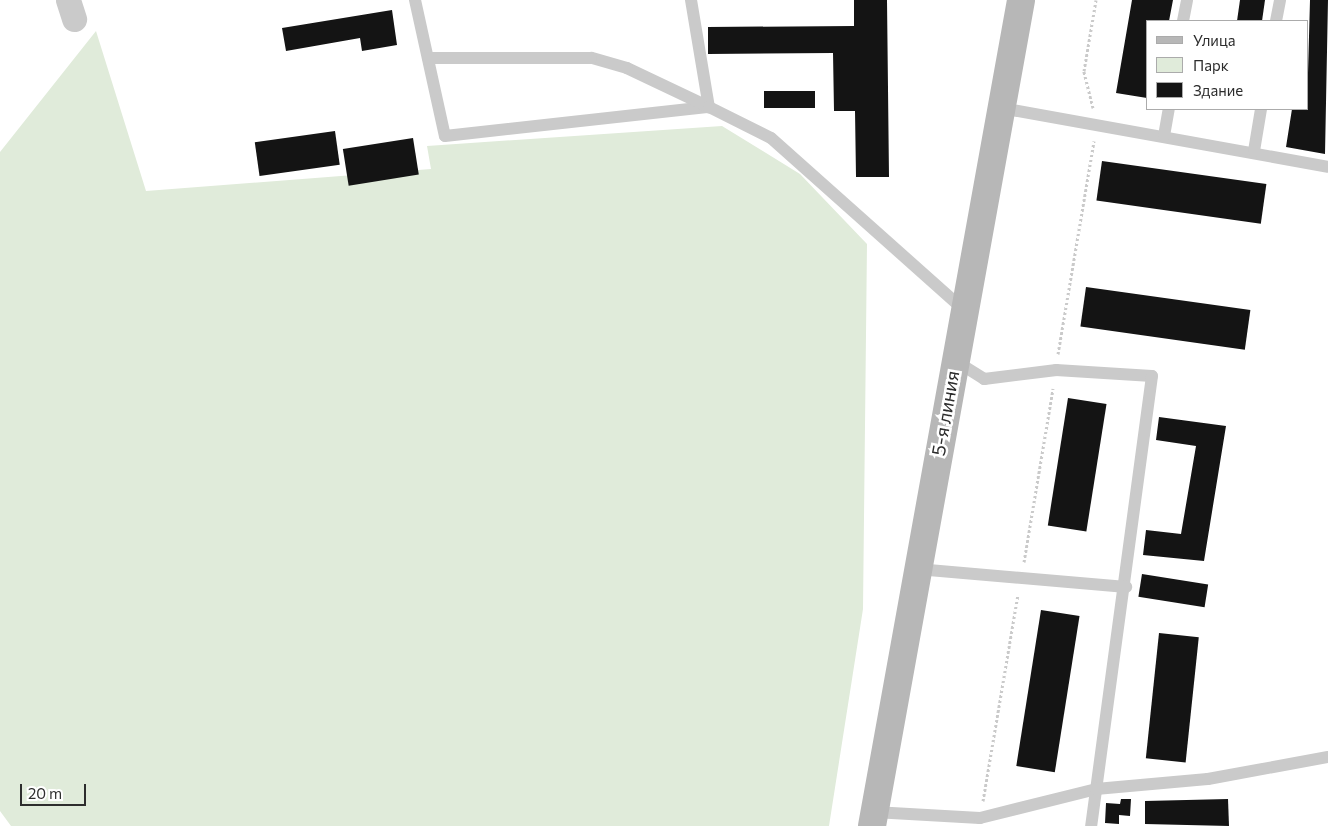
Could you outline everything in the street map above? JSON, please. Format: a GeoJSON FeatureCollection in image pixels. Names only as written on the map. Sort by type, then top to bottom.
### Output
{"type":"FeatureCollection","features":[{"type":"Feature","properties":{"kind":"street","name":"5-я линия"},"geometry":{"type":"LineString","coordinates":[[873,819],[963,309],[1021,0]]}},
{"type":"Feature","properties":{"kind":"lane"},"geometry":{"type":"LineString","coordinates":[[415,0],[445,136],[709,107]]}},
{"type":"Feature","properties":{"kind":"lane"},"geometry":{"type":"LineString","coordinates":[[692,0],[709,107]]}},
{"type":"Feature","properties":{"kind":"lane"},"geometry":{"type":"LineString","coordinates":[[1183,20],[1186,0]]}},
{"type":"Feature","properties":{"kind":"lane"},"geometry":{"type":"LineString","coordinates":[[1276,20],[1280,0]]}},
{"type":"Feature","properties":{"kind":"lane"},"geometry":{"type":"LineString","coordinates":[[428,58],[591,58],[627,68],[771,138],[963,309]]}},
{"type":"Feature","properties":{"kind":"lane"},"geometry":{"type":"LineString","coordinates":[[1001,108],[1254,151],[1328,167]]}},
{"type":"Feature","properties":{"kind":"lane"},"geometry":{"type":"LineString","coordinates":[[1164,136],[1169,110]]}},
{"type":"Feature","properties":{"kind":"lane"},"geometry":{"type":"LineString","coordinates":[[1254,151],[1261,110]]}},
{"type":"Feature","properties":{"kind":"lane"},"geometry":{"type":"LineString","coordinates":[[954,360],[984,379],[1056,370],[1152,376],[1126,587],[1091,826]]}},
{"type":"Feature","properties":{"kind":"lane"},"geometry":{"type":"LineString","coordinates":[[917,569],[1126,587]]}},
{"type":"Feature","properties":{"kind":"lane"},"geometry":{"type":"LineString","coordinates":[[873,819],[980,818],[1096,789],[1208,779],[1328,757]]}},
{"type":"Feature","properties":{"kind":"path"},"geometry":{"type":"LineString","coordinates":[[980,818],[1097,124],[1084,71],[1096,0]]}},
{"type":"Feature","properties":{"kind":"green space"},"geometry":{"type":"Polygon","coordinates":[[[96,31],[146,191],[431,169],[427,146],[722,126],[800,174],[867,244],[863,609],[829,826],[11,826],[0,811],[0,152],[96,31]]]}},
{"type":"Feature","properties":{"kind":"building"},"geometry":{"type":"Polygon","coordinates":[[[854,0],[887,0],[889,177],[856,177],[855,111],[834,111],[833,53],[708,54],[708,27],[854,26],[854,0]]]}},
{"type":"Feature","properties":{"kind":"building"},"geometry":{"type":"Polygon","coordinates":[[[1132,0],[1173,0],[1169,20],[1146,20],[1146,98],[1116,93],[1132,0]]]}},
{"type":"Feature","properties":{"kind":"building"},"geometry":{"type":"Polygon","coordinates":[[[1240,0],[1265,0],[1262,20],[1237,20],[1240,0]]]}},
{"type":"Feature","properties":{"kind":"building"},"geometry":{"type":"Polygon","coordinates":[[[1310,0],[1328,0],[1325,154],[1286,147],[1292,110],[1308,110],[1310,0]]]}},
{"type":"Feature","properties":{"kind":"building"},"geometry":{"type":"Polygon","coordinates":[[[392,10],[397,45],[362,51],[360,38],[286,51],[282,28],[392,10]]]}},
{"type":"Feature","properties":{"kind":"building"},"geometry":{"type":"Polygon","coordinates":[[[764,91],[815,91],[815,108],[764,108],[764,91]]]}},
{"type":"Feature","properties":{"kind":"building"},"geometry":{"type":"Polygon","coordinates":[[[335,131],[340,165],[260,176],[255,142],[335,131]]]}},
{"type":"Feature","properties":{"kind":"building"},"geometry":{"type":"Polygon","coordinates":[[[413,138],[419,175],[349,186],[343,149],[413,138]]]}},
{"type":"Feature","properties":{"kind":"building"},"geometry":{"type":"Polygon","coordinates":[[[1102,161],[1266,184],[1261,224],[1096,201],[1102,161]]]}},
{"type":"Feature","properties":{"kind":"building"},"geometry":{"type":"Polygon","coordinates":[[[1086,287],[1250,310],[1245,350],[1080,327],[1086,287]]]}},
{"type":"Feature","properties":{"kind":"building"},"geometry":{"type":"Polygon","coordinates":[[[1068,398],[1107,404],[1086,532],[1048,525],[1068,398]]]}},
{"type":"Feature","properties":{"kind":"building"},"geometry":{"type":"Polygon","coordinates":[[[1159,417],[1226,426],[1204,561],[1143,555],[1146,530],[1181,534],[1196,446],[1156,440],[1159,417]]]}},
{"type":"Feature","properties":{"kind":"building"},"geometry":{"type":"Polygon","coordinates":[[[1142,574],[1208,584],[1205,607],[1138,597],[1142,574]]]}},
{"type":"Feature","properties":{"kind":"building"},"geometry":{"type":"Polygon","coordinates":[[[1041,610],[1080,616],[1055,772],[1016,766],[1041,610]]]}},
{"type":"Feature","properties":{"kind":"building"},"geometry":{"type":"Polygon","coordinates":[[[1159,633],[1199,637],[1186,762],[1146,758],[1159,633]]]}},
{"type":"Feature","properties":{"kind":"building"},"geometry":{"type":"Polygon","coordinates":[[[1121,799],[1131,799],[1130,816],[1119,815],[1119,824],[1105,823],[1106,803],[1120,804],[1121,799]]]}},
{"type":"Feature","properties":{"kind":"building"},"geometry":{"type":"Polygon","coordinates":[[[1228,799],[1229,826],[1145,824],[1145,801],[1228,799]]]}}]}
